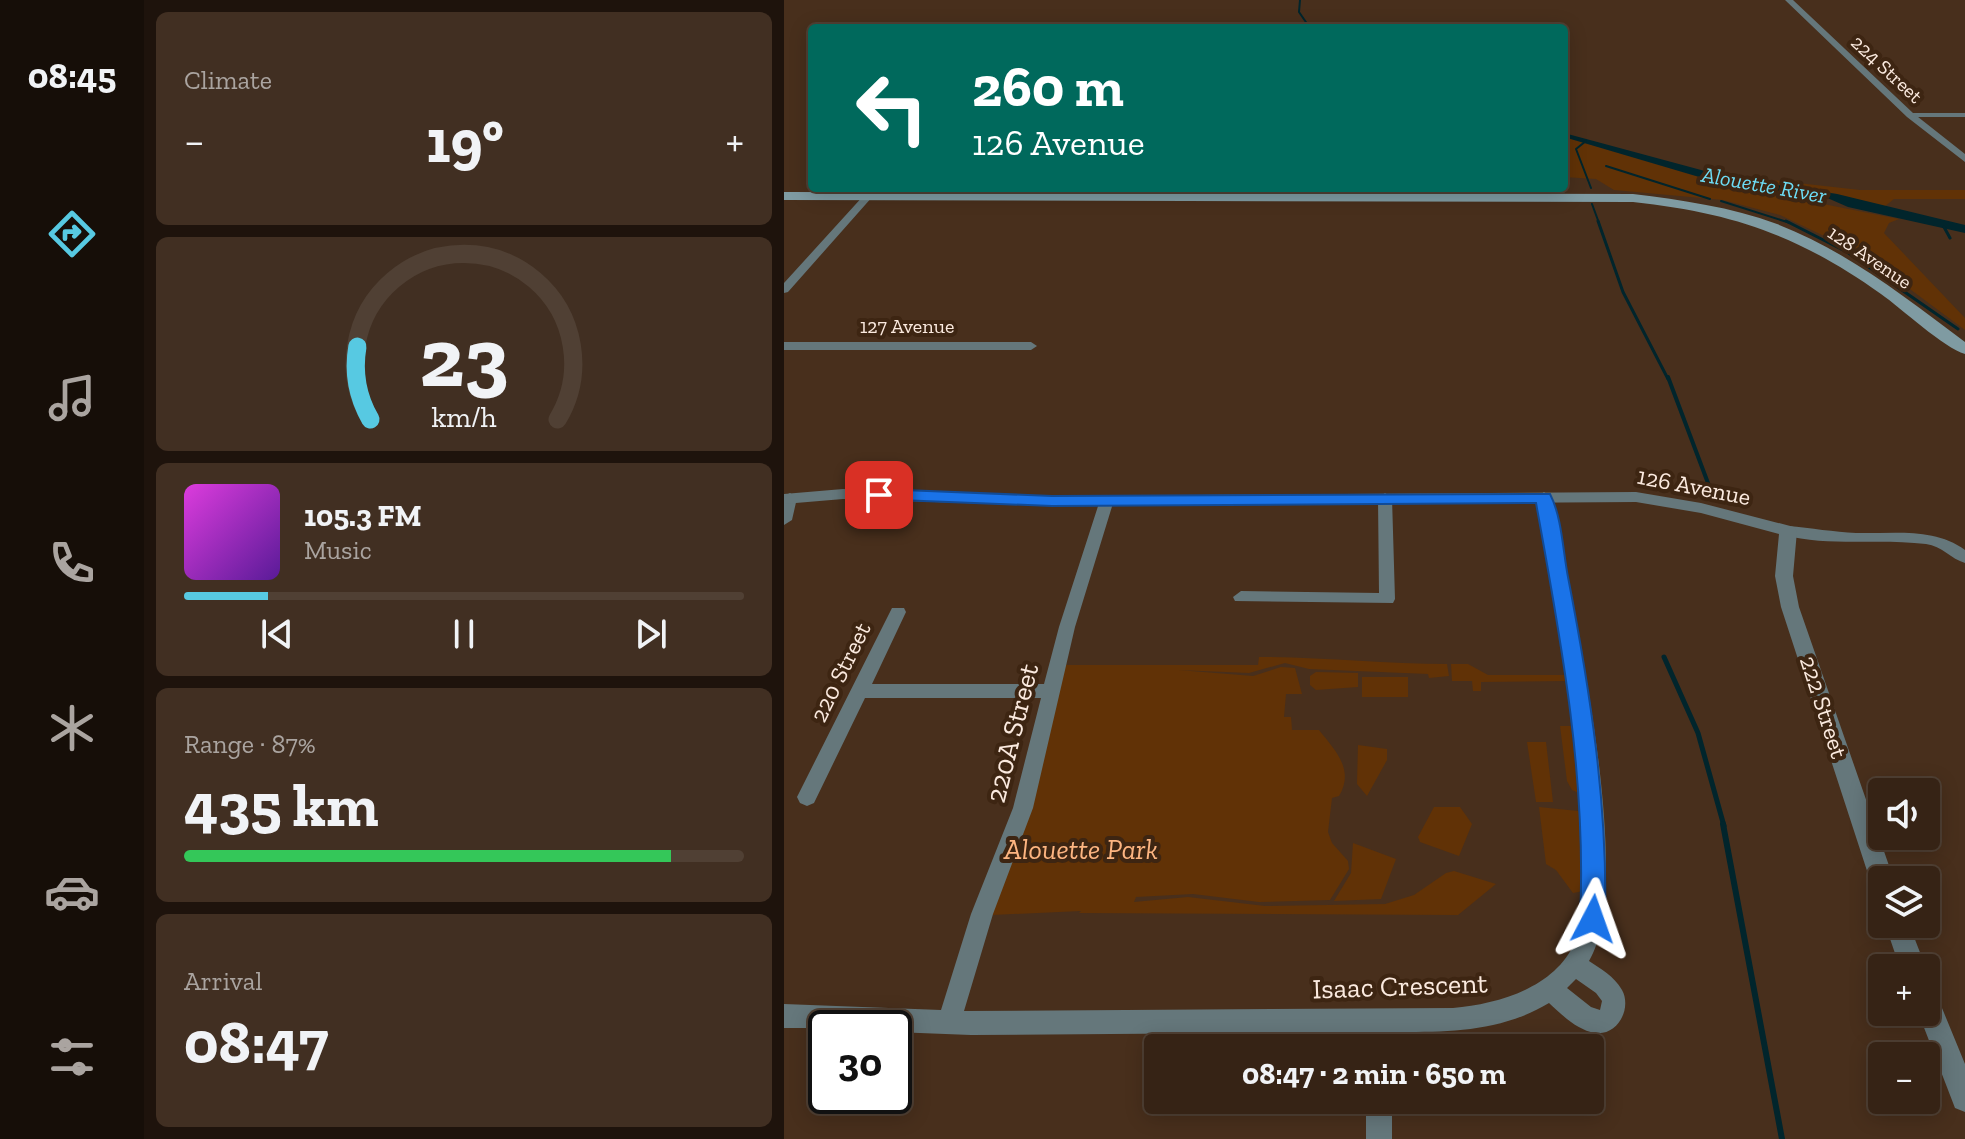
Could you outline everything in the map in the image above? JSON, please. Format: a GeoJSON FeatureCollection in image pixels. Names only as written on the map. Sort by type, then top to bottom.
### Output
{"type":"FeatureCollection","features":[{"type":"Feature","properties":{"kind":"main road","name":"128 Avenue"},"geometry":{"type":"LineString","coordinates":[[784,196],[1633,198],[1681,202],[1756,219],[1812,242],[1965,349]]}},
{"type":"Feature","properties":{"kind":"street","name":"224 Street"},"geometry":{"type":"LineString","coordinates":[[1789,0],[1910,115],[1965,159]]}},
{"type":"Feature","properties":{"kind":"street"},"geometry":{"type":"LineString","coordinates":[[1910,115],[1965,115]]}},
{"type":"Feature","properties":{"kind":"street"},"geometry":{"type":"LineString","coordinates":[[784,290],[868,196]]}},
{"type":"Feature","properties":{"kind":"street","name":"127 Avenue"},"geometry":{"type":"LineString","coordinates":[[784,346],[1031,346]]}},
{"type":"Feature","properties":{"kind":"street","name":"126 Avenue"},"geometry":{"type":"LineString","coordinates":[[787,499],[843,494],[1107,500],[1636,497],[1701,508],[1788,531],[1854,538],[1928,539],[1948,545],[1965,558]]}},
{"type":"Feature","properties":{"kind":"street","name":"Isaac Crescent"},"geometry":{"type":"LineString","coordinates":[[784,1016],[949,1022],[1478,1019],[1520,1006],[1549,987],[1575,964],[1586,945],[1595,909],[1595,858],[1571,640],[1544,497]]}},
{"type":"Feature","properties":{"kind":"street"},"geometry":{"type":"LineString","coordinates":[[1241,597],[1387,599],[1385,498]]}},
{"type":"Feature","properties":{"kind":"street"},"geometry":{"type":"LineString","coordinates":[[784,520],[787,499]]}},
{"type":"Feature","properties":{"kind":"street","name":"220A Street"},"geometry":{"type":"LineString","coordinates":[[949,1022],[982,914],[1023,808],[1051,691],[1107,500]]}},
{"type":"Feature","properties":{"kind":"street","name":"222 Street"},"geometry":{"type":"LineString","coordinates":[[1788,531],[1784,566],[1788,597],[1877,866]]}},
{"type":"Feature","properties":{"kind":"street","name":"220 Street"},"geometry":{"type":"LineString","coordinates":[[807,797],[898,612]]}},
{"type":"Feature","properties":{"kind":"street"},"geometry":{"type":"LineString","coordinates":[[861,691],[1051,691]]}},
{"type":"Feature","properties":{"kind":"street"},"geometry":{"type":"LineString","coordinates":[[1549,987],[1585,1018],[1599,1022],[1609,1018],[1614,1009],[1610,991],[1575,964]]}},
{"type":"Feature","properties":{"kind":"street"},"geometry":{"type":"LineString","coordinates":[[1378,1020],[1378,1034]]}},
{"type":"Feature","properties":{"kind":"street"},"geometry":{"type":"LineString","coordinates":[[1936,1026],[1965,1098]]}},
{"type":"Feature","properties":{"kind":"street"},"geometry":{"type":"LineString","coordinates":[[1379,1114],[1379,1139]]}},
{"type":"Feature","properties":{"kind":"green space"},"geometry":{"type":"Polygon","coordinates":[[[1568,138],[1723,184],[1899,219],[1889,223],[1884,233],[1965,318],[1965,330],[1864,255],[1780,215],[1723,200],[1614,190],[1596,179],[1568,177],[1568,138]]]}},
{"type":"Feature","properties":{"kind":"green space"},"geometry":{"type":"Polygon","coordinates":[[[1771,180],[1860,190],[1965,190],[1965,199],[1894,199],[1884,207],[1837,194],[1756,182],[1771,180]]]}},
{"type":"Feature","properties":{"kind":"green space","name":"Alouette Park"},"geometry":{"type":"Polygon","coordinates":[[[1259,657],[1447,664],[1449,676],[1429,678],[1428,674],[1309,669],[1285,663],[1249,673],[1178,670],[1253,676],[1281,667],[1295,668],[1302,694],[1286,694],[1284,717],[1291,717],[1292,730],[1319,730],[1341,761],[1345,778],[1339,796],[1332,798],[1328,832],[1332,843],[1348,861],[1349,869],[1330,900],[1259,902],[1193,894],[1136,897],[1134,902],[1188,897],[1265,906],[1385,904],[1414,895],[1446,873],[1454,871],[1496,884],[1458,915],[1079,913],[1081,911],[992,915],[1039,777],[1065,665],[1258,665],[1259,657]]]}},
{"type":"Feature","properties":{"kind":"green space"},"geometry":{"type":"Polygon","coordinates":[[[1451,664],[1468,664],[1488,675],[1565,675],[1566,681],[1481,682],[1481,691],[1473,691],[1472,681],[1452,681],[1451,664]]]}},
{"type":"Feature","properties":{"kind":"green space"},"geometry":{"type":"Polygon","coordinates":[[[1316,672],[1358,673],[1358,687],[1316,690],[1310,685],[1310,676],[1316,672]]]}},
{"type":"Feature","properties":{"kind":"green space"},"geometry":{"type":"Polygon","coordinates":[[[1362,677],[1408,677],[1408,697],[1362,697],[1362,677]]]}},
{"type":"Feature","properties":{"kind":"green space"},"geometry":{"type":"Polygon","coordinates":[[[1560,726],[1571,726],[1579,793],[1572,790],[1567,781],[1560,726]]]}},
{"type":"Feature","properties":{"kind":"green space"},"geometry":{"type":"Polygon","coordinates":[[[1527,742],[1546,742],[1553,802],[1536,802],[1527,742]]]}},
{"type":"Feature","properties":{"kind":"green space"},"geometry":{"type":"Polygon","coordinates":[[[1358,745],[1387,749],[1387,760],[1367,796],[1357,784],[1358,745]]]}},
{"type":"Feature","properties":{"kind":"green space"},"geometry":{"type":"Polygon","coordinates":[[[1434,807],[1460,807],[1472,824],[1459,856],[1420,842],[1418,837],[1434,807]]]}},
{"type":"Feature","properties":{"kind":"green space"},"geometry":{"type":"Polygon","coordinates":[[[1539,807],[1578,811],[1581,816],[1584,891],[1573,893],[1556,870],[1546,864],[1539,807]]]}},
{"type":"Feature","properties":{"kind":"green space"},"geometry":{"type":"Polygon","coordinates":[[[1353,843],[1396,859],[1381,899],[1334,901],[1351,873],[1353,843]]]}},
{"type":"Feature","properties":{"kind":"water","name":"Alouette River"},"geometry":{"type":"Polygon","coordinates":[[[1568,134],[1727,177],[1837,194],[1965,225],[1965,233],[1848,207],[1816,193],[1777,193],[1723,184],[1568,138],[1568,134]]]}},
{"type":"Feature","properties":{"kind":"waterway"},"geometry":{"type":"LineString","coordinates":[[1300,0],[1299,12],[1307,24]]}},
{"type":"Feature","properties":{"kind":"waterway"},"geometry":{"type":"LineString","coordinates":[[1586,141],[1576,149],[1591,188]]}},
{"type":"Feature","properties":{"kind":"waterway","name":"Alouette River"},"geometry":{"type":"LineString","coordinates":[[1606,166],[1710,199]]}},
{"type":"Feature","properties":{"kind":"waterway","name":"Alouette River"},"geometry":{"type":"LineString","coordinates":[[1721,201],[1790,223]]}},
{"type":"Feature","properties":{"kind":"waterway"},"geometry":{"type":"LineString","coordinates":[[1592,204],[1599,223]]}},
{"type":"Feature","properties":{"kind":"waterway"},"geometry":{"type":"LineString","coordinates":[[1598,221],[1623,292],[1668,379]]}},
{"type":"Feature","properties":{"kind":"waterway"},"geometry":{"type":"LineString","coordinates":[[1786,221],[1790,223]]}},
{"type":"Feature","properties":{"kind":"waterway"},"geometry":{"type":"LineString","coordinates":[[1790,223],[1847,252],[1958,329]]}},
{"type":"Feature","properties":{"kind":"waterway"},"geometry":{"type":"LineString","coordinates":[[1944,227],[1950,238]]}},
{"type":"Feature","properties":{"kind":"waterway"},"geometry":{"type":"LineString","coordinates":[[1668,377],[1714,499]]}},
{"type":"Feature","properties":{"kind":"waterway"},"geometry":{"type":"LineString","coordinates":[[1664,657],[1698,733],[1724,826]]}},
{"type":"Feature","properties":{"kind":"waterway"},"geometry":{"type":"LineString","coordinates":[[1723,824],[1782,1139]]}},
{"type":"Feature","properties":{"kind":"route"},"geometry":{"type":"LineString","coordinates":[[879,495],[1052,501],[1544,497],[1571,640],[1585,749],[1595,858],[1593,919]]}}]}
